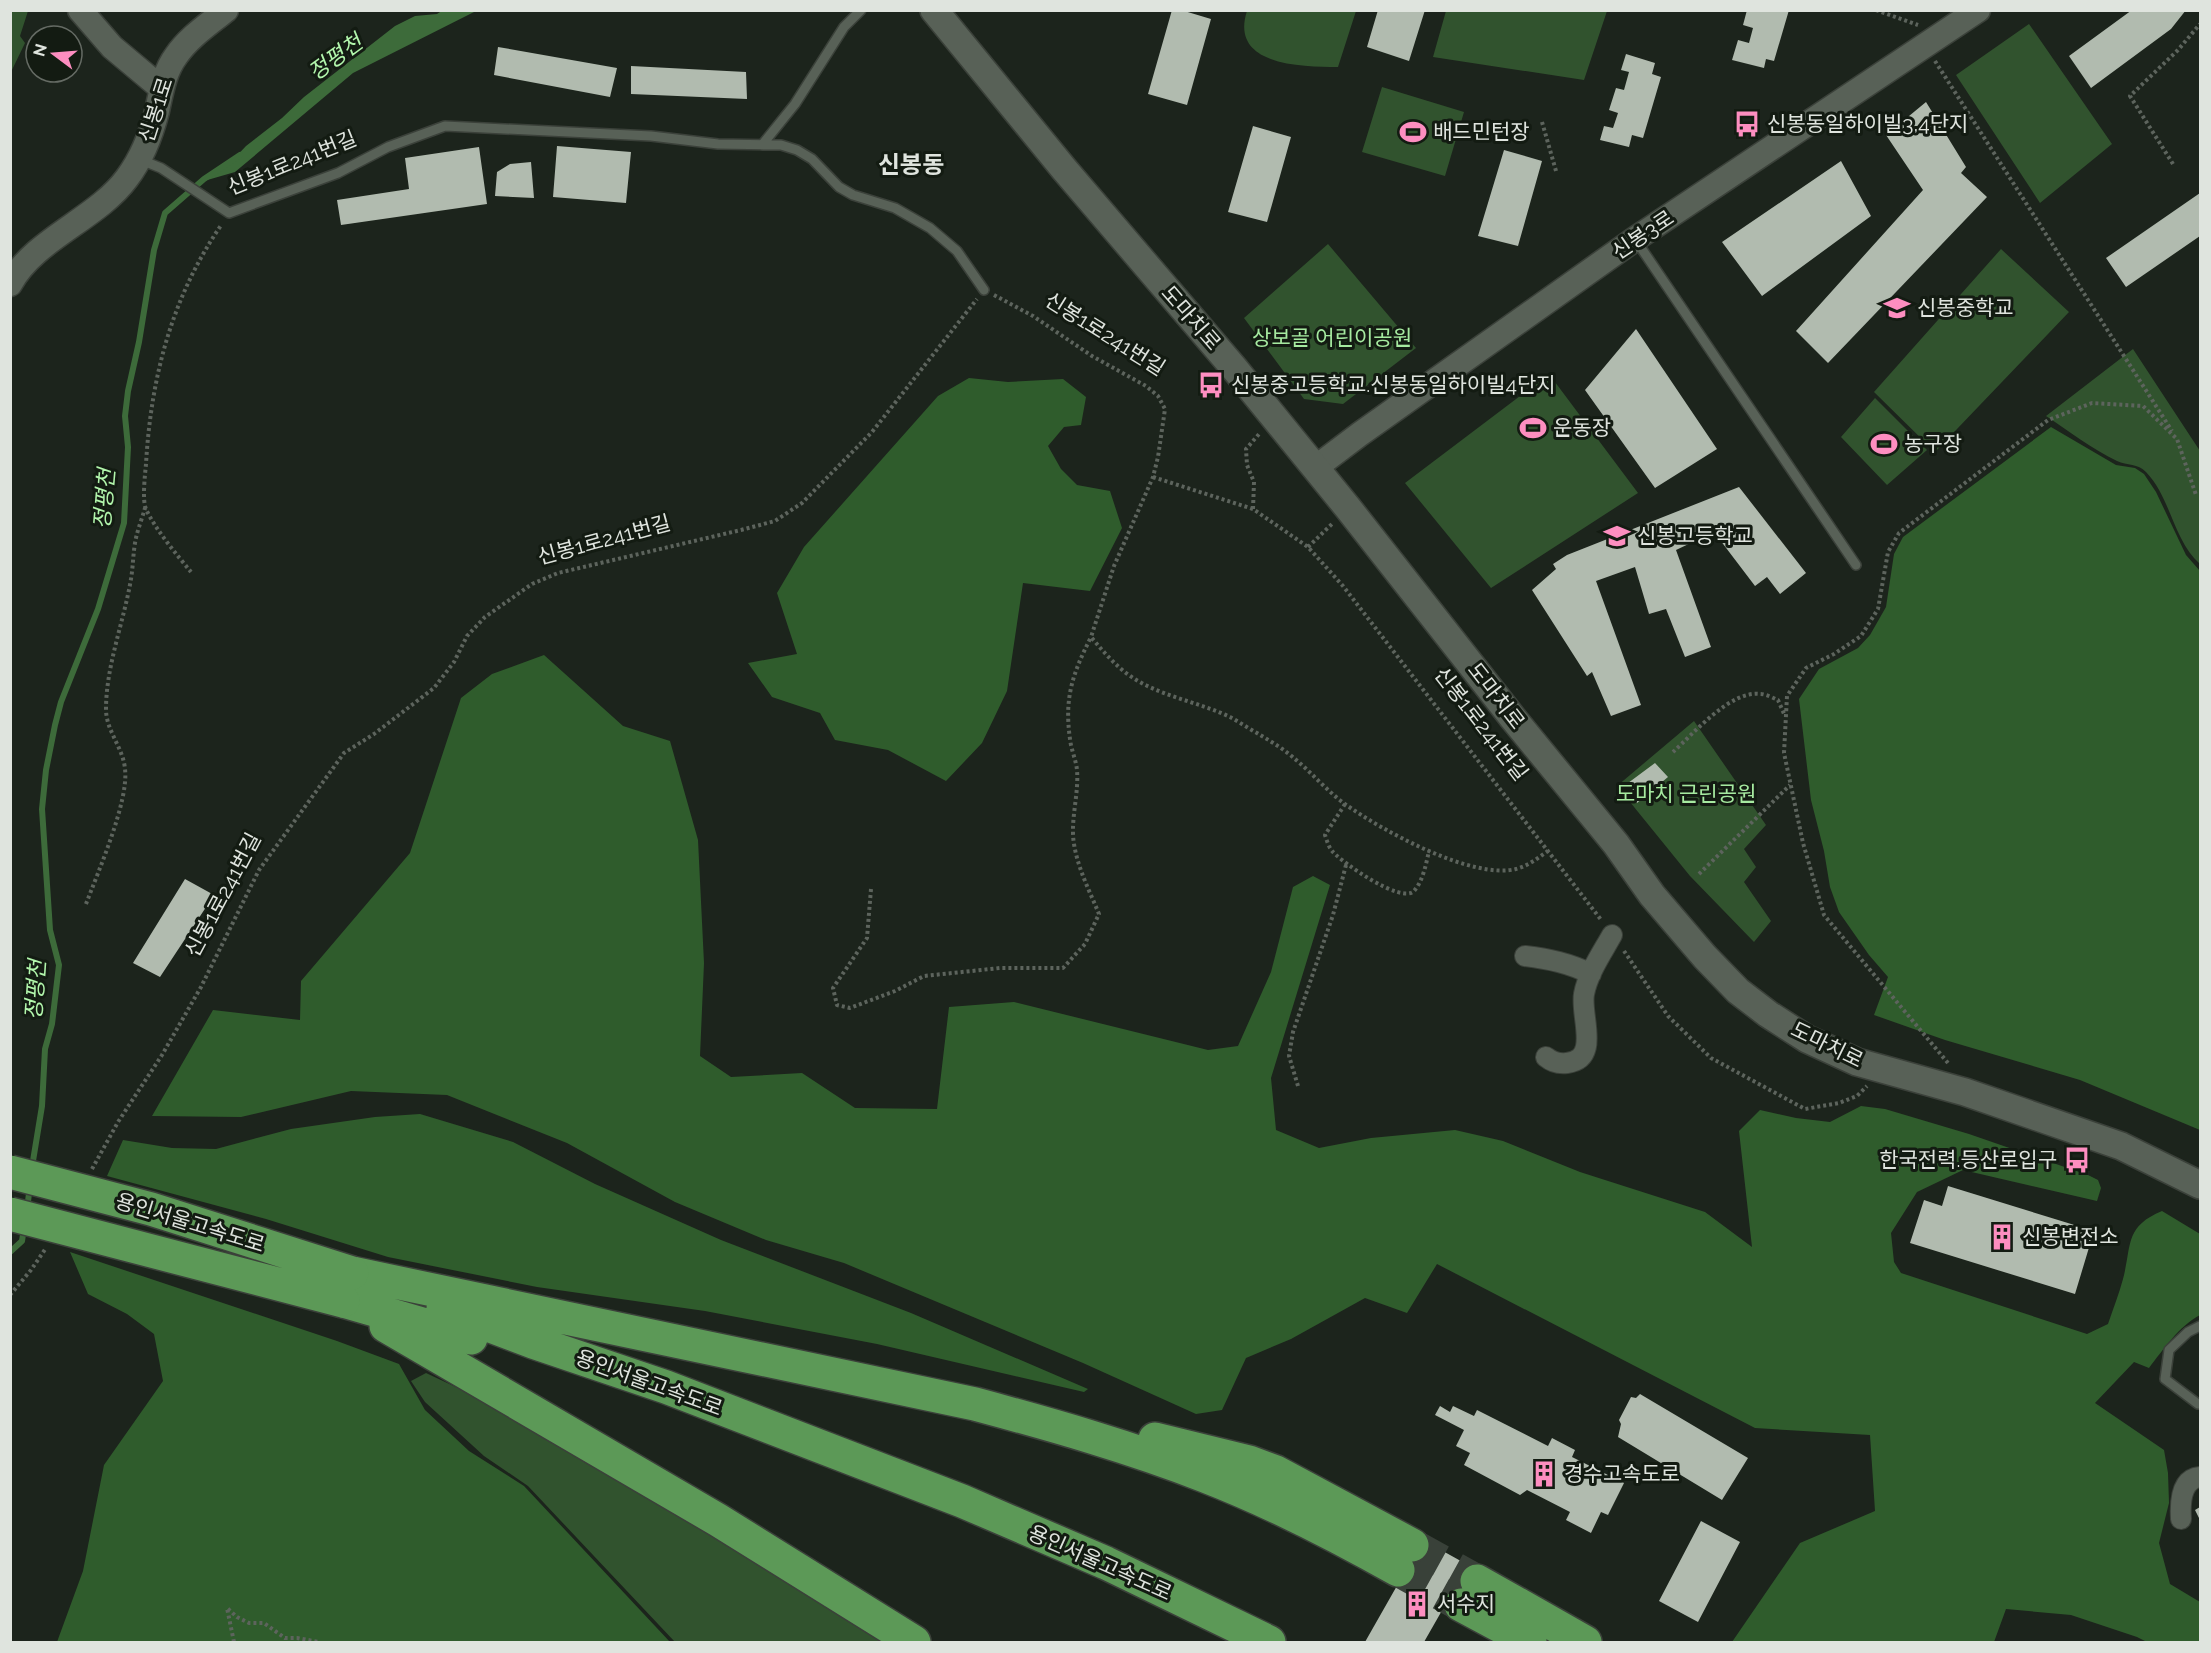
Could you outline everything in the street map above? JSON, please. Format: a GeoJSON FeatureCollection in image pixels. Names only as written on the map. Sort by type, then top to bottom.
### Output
{"type":"FeatureCollection","features":[{"type":"Feature","properties":{"kind":"highway","name":"용인서울고속도로"},"geometry":{"type":"LineString","coordinates":[[10,1172],[151,1209],[507,1349],[723,1424],[996,1535],[1229,1642]]}},
{"type":"Feature","properties":{"kind":"highway","name":"용인서울고속도로"},"geometry":{"type":"LineString","coordinates":[[10,1214],[347,1287],[533,1342],[666,1387],[962,1501],[1106,1563],[1269,1642]]}},
{"type":"Feature","properties":{"kind":"highway"},"geometry":{"type":"LineString","coordinates":[[347,1287],[580,1320],[701,1348],[975,1404],[1095,1438],[1205,1476],[1338,1537],[1405,1557]]}},
{"type":"Feature","properties":{"kind":"highway"},"geometry":{"type":"LineString","coordinates":[[347,1287],[914,1642]]}},
{"type":"Feature","properties":{"kind":"highway"},"geometry":{"type":"LineString","coordinates":[[1530,1642],[1469,1593],[1585,1642]]}},
{"type":"Feature","properties":{"kind":"main road","name":"도마치로"},"geometry":{"type":"LineString","coordinates":[[934,10],[1064,169],[1275,417],[1512,717],[1616,844],[1652,895],[1705,957],[1738,991],[1807,1039],[1857,1062],[1965,1092],[2121,1146],[2200,1185]]}},
{"type":"Feature","properties":{"kind":"street"},"geometry":{"type":"LineString","coordinates":[[80,10],[112,47],[161,88]]}},
{"type":"Feature","properties":{"kind":"street","name":"신봉1로"},"geometry":{"type":"LineString","coordinates":[[12,279],[42,249],[150,164],[151,134],[161,88],[175,57],[191,38],[226,10]]}},
{"type":"Feature","properties":{"kind":"street","name":"신봉3로"},"geometry":{"type":"LineString","coordinates":[[1315,468],[1635,240],[1978,10]]}},
{"type":"Feature","properties":{"kind":"street"},"geometry":{"type":"LineString","coordinates":[[1546,1057],[1562,1064],[1572,1063],[1586,1050],[1588,1039],[1583,1013],[1584,994],[1591,974],[1612,935]]}},
{"type":"Feature","properties":{"kind":"street"},"geometry":{"type":"LineString","coordinates":[[1525,956],[1573,965],[1591,974]]}},
{"type":"Feature","properties":{"kind":"street"},"geometry":{"type":"LineString","coordinates":[[2181,1519],[2180,1503],[2184,1488],[2195,1477],[2200,1477]]}},
{"type":"Feature","properties":{"kind":"lane"},"geometry":{"type":"LineString","coordinates":[[762,145],[795,104],[844,27],[861,10]]}},
{"type":"Feature","properties":{"kind":"lane","name":"신봉1로241번길"},"geometry":{"type":"LineString","coordinates":[[229,213],[338,173],[388,147],[445,126],[651,136],[718,144],[781,145],[797,150],[812,159],[838,187],[853,195],[895,208],[930,228],[957,251],[984,290]]}},
{"type":"Feature","properties":{"kind":"lane"},"geometry":{"type":"LineString","coordinates":[[150,164],[229,213]]}},
{"type":"Feature","properties":{"kind":"lane"},"geometry":{"type":"LineString","coordinates":[[1635,240],[1856,565]]}},
{"type":"Feature","properties":{"kind":"lane"},"geometry":{"type":"LineString","coordinates":[[2198,1404],[2165,1379],[2169,1350],[2188,1332],[2200,1326]]}},
{"type":"Feature","properties":{"kind":"path"},"geometry":{"type":"LineString","coordinates":[[1876,10],[1933,39],[2177,439],[2196,495]]}},
{"type":"Feature","properties":{"kind":"path"},"geometry":{"type":"LineString","coordinates":[[2173,165],[2130,96],[2178,50],[2200,24]]}},
{"type":"Feature","properties":{"kind":"path"},"geometry":{"type":"LineString","coordinates":[[1542,122],[1556,171]]}},
{"type":"Feature","properties":{"kind":"path","name":"신봉1로241번길"},"geometry":{"type":"LineString","coordinates":[[86,904],[104,859],[122,800],[126,771],[124,759],[107,721],[106,707],[114,654],[131,579],[135,541],[145,508],[148,426],[159,360],[171,324],[189,283],[210,240],[229,213]]}},
{"type":"Feature","properties":{"kind":"path","name":"신봉1로241번길"},"geometry":{"type":"LineString","coordinates":[[118,1122],[162,1055],[201,987],[259,870],[288,828],[344,753],[374,734],[434,688],[454,662],[467,636],[485,617],[532,584],[558,573],[775,521],[802,503],[879,424],[984,290],[1033,316],[1092,356],[1146,386],[1158,396],[1165,409],[1153,477],[1114,566],[1091,637],[1077,664],[1067,700],[1070,740],[1077,771],[1074,844],[1082,873],[1099,914],[1085,944],[1063,968],[1000,968],[924,976],[895,991],[850,1008],[837,1005],[833,988],[867,938],[871,889]]}},
{"type":"Feature","properties":{"kind":"path"},"geometry":{"type":"LineString","coordinates":[[1965,1092],[1943,1055],[1824,915],[1803,843],[1785,753],[1787,696],[1806,668],[1834,654],[1861,636],[1878,609],[1888,552],[1899,533],[2048,420],[2092,403],[2143,406],[2177,439]]}},
{"type":"Feature","properties":{"kind":"path"},"geometry":{"type":"LineString","coordinates":[[1253,509],[1254,482],[1247,465],[1246,449],[1275,417]]}},
{"type":"Feature","properties":{"kind":"path","name":"신봉1로241번길"},"geometry":{"type":"LineString","coordinates":[[1153,477],[1253,509],[1308,547],[1350,594],[1548,851],[1612,935],[1668,1016],[1711,1058],[1805,1109],[1839,1103],[1857,1096],[1881,1070]]}},
{"type":"Feature","properties":{"kind":"path"},"geometry":{"type":"LineString","coordinates":[[145,508],[191,572]]}},
{"type":"Feature","properties":{"kind":"path"},"geometry":{"type":"LineString","coordinates":[[1308,547],[1348,508]]}},
{"type":"Feature","properties":{"kind":"path"},"geometry":{"type":"LineString","coordinates":[[1091,637],[1110,659],[1128,674],[1173,696],[1229,717],[1259,734],[1293,757],[1345,804],[1381,828],[1429,852],[1478,867],[1500,870],[1516,869],[1530,864],[1548,851]]}},
{"type":"Feature","properties":{"kind":"path"},"geometry":{"type":"LineString","coordinates":[[1673,752],[1739,696],[1760,693],[1778,700],[1786,720]]}},
{"type":"Feature","properties":{"kind":"path"},"geometry":{"type":"LineString","coordinates":[[1699,874],[1791,784]]}},
{"type":"Feature","properties":{"kind":"path"},"geometry":{"type":"LineString","coordinates":[[1345,804],[1325,835],[1330,850],[1346,865],[1395,892],[1407,895],[1413,892],[1424,871],[1429,852]]}},
{"type":"Feature","properties":{"kind":"path"},"geometry":{"type":"LineString","coordinates":[[1298,1086],[1289,1056],[1293,1032],[1333,915],[1346,865]]}},
{"type":"Feature","properties":{"kind":"path"},"geometry":{"type":"LineString","coordinates":[[234,1642],[227,1608],[237,1617],[249,1623],[264,1623],[285,1638],[319,1642]]}},
{"type":"Feature","properties":{"kind":"green space"},"geometry":{"type":"Polygon","coordinates":[[[11,10],[28,11],[20,36],[24,45],[11,72],[11,10]]]}},
{"type":"Feature","properties":{"kind":"green space"},"geometry":{"type":"Polygon","coordinates":[[[1247,10],[1356,11],[1338,67],[1289,64],[1272,60],[1258,53],[1249,43],[1244,29],[1247,10]]]}},
{"type":"Feature","properties":{"kind":"green space"},"geometry":{"type":"Polygon","coordinates":[[[1446,10],[1607,11],[1584,80],[1433,57],[1446,10]]]}},
{"type":"Feature","properties":{"kind":"green space"},"geometry":{"type":"Polygon","coordinates":[[[2029,24],[2112,144],[2040,203],[1956,75],[2029,24]]]}},
{"type":"Feature","properties":{"kind":"green space","name":"배드민턴장"},"geometry":{"type":"Polygon","coordinates":[[[1382,87],[1464,112],[1445,176],[1362,152],[1382,87]]]}},
{"type":"Feature","properties":{"kind":"green space","name":"상보골 어린이공원"},"geometry":{"type":"Polygon","coordinates":[[[1328,244],[1416,348],[1343,404],[1304,399],[1244,318],[1328,244]]]}},
{"type":"Feature","properties":{"kind":"green space"},"geometry":{"type":"Polygon","coordinates":[[[2001,249],[2069,312],[1935,452],[1874,392],[2001,249]]]}},
{"type":"Feature","properties":{"kind":"green space"},"geometry":{"type":"Polygon","coordinates":[[[2133,349],[2200,451],[2200,564],[2184,543],[2161,494],[2146,472],[2140,467],[2121,463],[2108,456],[2046,416],[2133,349]]]}},
{"type":"Feature","properties":{"kind":"green space","name":"운동장"},"geometry":{"type":"Polygon","coordinates":[[[1549,374],[1638,493],[1491,588],[1405,483],[1549,374]]]}},
{"type":"Feature","properties":{"kind":"green space","name":"농구장"},"geometry":{"type":"Polygon","coordinates":[[[1875,398],[1927,450],[1887,485],[1841,437],[1875,398]]]}},
{"type":"Feature","properties":{"kind":"green space","name":"도마치 근린공원"},"geometry":{"type":"Polygon","coordinates":[[[1694,721],[1766,825],[1744,849],[1756,867],[1744,882],[1771,921],[1754,942],[1690,876],[1617,786],[1694,721]]]}},
{"type":"Feature","properties":{"kind":"green space"},"geometry":{"type":"Polygon","coordinates":[[[426,1373],[562,1437],[887,1642],[675,1642],[528,1486],[484,1456],[425,1402],[411,1381],[426,1373]]]}},
{"type":"Feature","properties":{"kind":"shaded area","name":"정평천"},"geometry":{"type":"Polygon","coordinates":[[[443,10],[476,11],[353,73],[235,172],[197,183],[228,165],[246,146],[282,118],[304,97],[395,26],[415,16],[437,14],[443,10]]]}},
{"type":"Feature","properties":{"kind":"shaded area"},"geometry":{"type":"Polygon","coordinates":[[[969,378],[1008,382],[1063,379],[1086,397],[1081,425],[1064,427],[1048,446],[1061,469],[1077,485],[1110,491],[1122,528],[1090,591],[1023,583],[1007,691],[982,743],[946,781],[888,750],[835,740],[820,713],[772,697],[748,663],[797,654],[777,593],[804,547],[938,396],[969,378]]]}},
{"type":"Feature","properties":{"kind":"shaded area"},"geometry":{"type":"Polygon","coordinates":[[[2051,427],[2116,465],[2135,468],[2144,474],[2156,492],[2186,555],[2200,571],[2200,1130],[2080,1080],[1945,1040],[1874,1015],[1888,977],[1869,955],[1839,912],[1830,887],[1824,851],[1811,800],[1799,699],[1819,669],[1858,648],[1870,635],[1886,607],[1894,554],[1903,537],[2051,427]]]}},
{"type":"Feature","properties":{"kind":"shaded area"},"geometry":{"type":"Polygon","coordinates":[[[544,655],[623,726],[670,741],[698,840],[704,963],[700,1056],[731,1077],[802,1073],[855,1108],[937,1109],[949,1007],[1014,1002],[1208,1050],[1238,1046],[1271,972],[1293,887],[1313,876],[1330,885],[1271,1078],[1276,1130],[1319,1148],[1371,1138],[1455,1130],[1503,1141],[1580,1172],[1705,1212],[1752,1247],[1739,1131],[1760,1110],[1796,1118],[1830,1122],[1861,1106],[1885,1109],[1969,1134],[2098,1180],[2101,1188],[2097,1201],[1963,1170],[1917,1192],[1891,1233],[1894,1262],[1901,1273],[2087,1334],[2108,1324],[2123,1279],[2129,1247],[2135,1231],[2150,1217],[2162,1211],[2200,1234],[2200,1315],[2178,1332],[2149,1368],[2134,1362],[2095,1403],[2164,1450],[2168,1473],[2169,1503],[2159,1543],[2170,1584],[2200,1602],[2200,1642],[2147,1642],[2071,1615],[2006,1609],[1994,1642],[1732,1642],[1800,1543],[1875,1511],[1870,1435],[1755,1428],[1437,1264],[1407,1313],[1365,1298],[1291,1339],[1246,1358],[1222,1410],[1196,1414],[1083,1363],[844,1263],[766,1240],[675,1202],[567,1143],[447,1095],[351,1091],[241,1117],[152,1116],[213,1010],[300,1020],[301,981],[410,853],[461,698],[492,674],[544,655]]]}},
{"type":"Feature","properties":{"kind":"shaded area"},"geometry":{"type":"Polygon","coordinates":[[[420,1114],[513,1142],[595,1184],[721,1240],[911,1313],[1088,1389],[1084,1392],[877,1344],[705,1311],[537,1287],[388,1257],[266,1219],[107,1176],[123,1140],[172,1148],[216,1149],[291,1129],[375,1117],[420,1114]]]}},
{"type":"Feature","properties":{"kind":"shaded area"},"geometry":{"type":"Polygon","coordinates":[[[70,1252],[399,1364],[425,1410],[469,1451],[524,1486],[670,1642],[57,1642],[83,1571],[104,1465],[163,1381],[154,1334],[127,1314],[88,1294],[70,1252]]]}},
{"type":"Feature","properties":{"kind":"building"},"geometry":{"type":"Polygon","coordinates":[[[1172,10],[1181,10],[1211,19],[1187,105],[1148,94],[1172,10]]]}},
{"type":"Feature","properties":{"kind":"building"},"geometry":{"type":"Polygon","coordinates":[[[1378,10],[1425,10],[1409,61],[1367,47],[1378,10]]]}},
{"type":"Feature","properties":{"kind":"building"},"geometry":{"type":"Polygon","coordinates":[[[1747,10],[1789,10],[1774,61],[1766,59],[1764,68],[1732,60],[1738,40],[1749,43],[1753,28],[1743,25],[1747,10]]]}},
{"type":"Feature","properties":{"kind":"building"},"geometry":{"type":"Polygon","coordinates":[[[2132,10],[2186,10],[2171,29],[2091,88],[2069,56],[2132,10]]]}},
{"type":"Feature","properties":{"kind":"building"},"geometry":{"type":"Polygon","coordinates":[[[498,47],[617,68],[610,97],[494,75],[498,47]]]}},
{"type":"Feature","properties":{"kind":"building"},"geometry":{"type":"Polygon","coordinates":[[[1626,54],[1655,63],[1652,74],[1661,77],[1643,138],[1632,135],[1629,147],[1600,140],[1604,126],[1613,128],[1618,113],[1609,110],[1616,88],[1624,90],[1629,72],[1621,70],[1626,54]]]}},
{"type":"Feature","properties":{"kind":"building"},"geometry":{"type":"Polygon","coordinates":[[[631,66],[746,72],[747,99],[631,94],[631,66]]]}},
{"type":"Feature","properties":{"kind":"building","name":"신봉중학교"},"geometry":{"type":"Polygon","coordinates":[[[1926,102],[1966,167],[1961,173],[1987,197],[1828,363],[1796,331],[1923,190],[1886,135],[1926,102]]]}},
{"type":"Feature","properties":{"kind":"building"},"geometry":{"type":"Polygon","coordinates":[[[1253,126],[1291,137],[1267,222],[1228,212],[1253,126]]]}},
{"type":"Feature","properties":{"kind":"building"},"geometry":{"type":"Polygon","coordinates":[[[557,146],[631,152],[626,203],[553,197],[557,146]]]}},
{"type":"Feature","properties":{"kind":"building"},"geometry":{"type":"Polygon","coordinates":[[[479,147],[487,204],[341,225],[337,200],[409,189],[405,158],[479,147]]]}},
{"type":"Feature","properties":{"kind":"building"},"geometry":{"type":"Polygon","coordinates":[[[1504,150],[1542,161],[1518,246],[1478,236],[1504,150]]]}},
{"type":"Feature","properties":{"kind":"building"},"geometry":{"type":"Polygon","coordinates":[[[1841,161],[1871,216],[1762,296],[1722,242],[1841,161]]]}},
{"type":"Feature","properties":{"kind":"building"},"geometry":{"type":"Polygon","coordinates":[[[531,162],[534,198],[495,196],[497,172],[510,164],[531,162]]]}},
{"type":"Feature","properties":{"kind":"building"},"geometry":{"type":"Polygon","coordinates":[[[2200,193],[2200,236],[2126,287],[2106,258],[2200,193]]]}},
{"type":"Feature","properties":{"kind":"building"},"geometry":{"type":"Polygon","coordinates":[[[1636,329],[1717,449],[1655,488],[1585,390],[1636,329]]]}},
{"type":"Feature","properties":{"kind":"building","name":"신봉고등학교"},"geometry":{"type":"Polygon","coordinates":[[[1739,487],[1806,573],[1780,594],[1767,577],[1755,586],[1714,532],[1676,550],[1711,647],[1685,657],[1666,609],[1649,614],[1635,567],[1596,581],[1641,705],[1611,716],[1592,672],[1587,676],[1532,590],[1556,569],[1553,564],[1567,555],[1739,487]]]}},
{"type":"Feature","properties":{"kind":"building"},"geometry":{"type":"Polygon","coordinates":[[[1655,763],[1668,777],[1637,803],[1624,786],[1655,763]]]}},
{"type":"Feature","properties":{"kind":"building"},"geometry":{"type":"Polygon","coordinates":[[[185,879],[214,895],[160,977],[133,963],[185,879]]]}},
{"type":"Feature","properties":{"kind":"building","name":"신봉변전소"},"geometry":{"type":"Polygon","coordinates":[[[1948,1186],[2094,1231],[2075,1294],[1910,1243],[1924,1200],[1942,1206],[1948,1186]]]}},
{"type":"Feature","properties":{"kind":"building"},"geometry":{"type":"Polygon","coordinates":[[[1640,1394],[1748,1458],[1722,1500],[1618,1437],[1621,1424],[1619,1420],[1631,1397],[1636,1398],[1640,1394]]]}},
{"type":"Feature","properties":{"kind":"building","name":"경수고속도로"},"geometry":{"type":"Polygon","coordinates":[[[1440,1406],[1450,1412],[1453,1406],[1474,1416],[1477,1410],[1548,1446],[1552,1438],[1575,1450],[1572,1457],[1624,1483],[1608,1515],[1601,1512],[1591,1533],[1566,1520],[1570,1512],[1527,1490],[1520,1495],[1464,1465],[1470,1453],[1456,1446],[1464,1430],[1435,1415],[1440,1406]]]}},
{"type":"Feature","properties":{"kind":"building"},"geometry":{"type":"Polygon","coordinates":[[[2200,1507],[2200,1520],[2195,1510],[2200,1507]]]}},
{"type":"Feature","properties":{"kind":"building"},"geometry":{"type":"Polygon","coordinates":[[[1701,1521],[1740,1542],[1698,1622],[1659,1601],[1701,1521]]]}},
{"type":"Feature","properties":{"kind":"building","name":"서수지"},"geometry":{"type":"Polygon","coordinates":[[[1423,1540],[1468,1565],[1424,1642],[1365,1642],[1423,1540]]]}},
{"type":"Feature","properties":{"kind":"waterway","name":"정평천"},"geometry":{"type":"LineString","coordinates":[[32,1167],[42,1106],[45,1049],[52,1024],[59,965],[50,930],[42,809],[46,770],[55,725],[61,702],[98,609],[124,523],[128,447],[125,416],[128,391],[139,342],[154,250],[165,213],[204,179],[240,155]]}},
{"type":"Feature","properties":{"kind":"waterway"},"geometry":{"type":"LineString","coordinates":[[27,1209],[30,1186]]}},
{"type":"Feature","properties":{"kind":"waterway"},"geometry":{"type":"LineString","coordinates":[[10,1252],[22,1241],[24,1228]]}},
{"type":"Feature","properties":{"kind":"tunnel"},"geometry":{"type":"LineString","coordinates":[[1412,1545],[1477,1581]]}},
{"type":"Feature","properties":{"kind":"tunnel"},"geometry":{"type":"LineString","coordinates":[[1398,1570],[1461,1605]]}},
{"type":"Feature","properties":{"kind":"place","name":"신봉동일하이빌3,4단지"},"geometry":{"type":"Point","coordinates":[1747,124]}},
{"type":"Feature","properties":{"kind":"place","name":"배드민턴장"},"geometry":{"type":"Point","coordinates":[1413,132]}},
{"type":"Feature","properties":{"kind":"place","name":"신봉중학교"},"geometry":{"type":"Point","coordinates":[1897,308]}},
{"type":"Feature","properties":{"kind":"place","name":"신봉중고등학교.신봉동일하이빌4단지"},"geometry":{"type":"Point","coordinates":[1211,385]}},
{"type":"Feature","properties":{"kind":"place","name":"운동장"},"geometry":{"type":"Point","coordinates":[1533,428]}},
{"type":"Feature","properties":{"kind":"place","name":"농구장"},"geometry":{"type":"Point","coordinates":[1884,444]}},
{"type":"Feature","properties":{"kind":"place","name":"신봉고등학교"},"geometry":{"type":"Point","coordinates":[1617,536]}},
{"type":"Feature","properties":{"kind":"place","name":"한국전력.등산로입구"},"geometry":{"type":"Point","coordinates":[2077,1160]}},
{"type":"Feature","properties":{"kind":"place","name":"신봉변전소"},"geometry":{"type":"Point","coordinates":[2002,1237]}},
{"type":"Feature","properties":{"kind":"place","name":"경수고속도로"},"geometry":{"type":"Point","coordinates":[1544,1474]}},
{"type":"Feature","properties":{"kind":"place","name":"서수지"},"geometry":{"type":"Point","coordinates":[1417,1604]}},
{"type":"Feature","properties":{"kind":"district","name":"신봉동"},"geometry":{"type":"Point","coordinates":[911,165]}}]}
